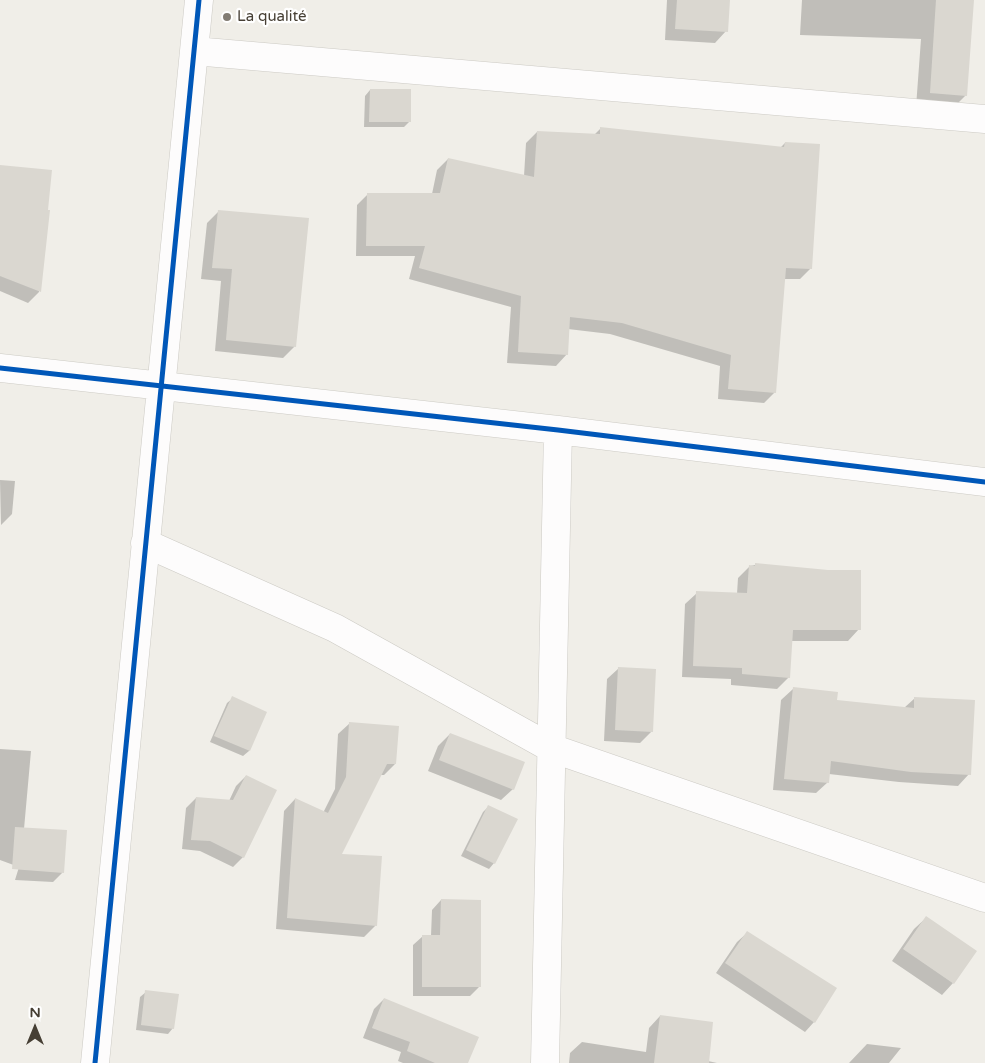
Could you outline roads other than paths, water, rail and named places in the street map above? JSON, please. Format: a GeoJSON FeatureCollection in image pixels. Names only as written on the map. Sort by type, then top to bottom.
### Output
{"type":"FeatureCollection","features":[{"type":"Feature","properties":{"kind":"street"},"geometry":{"type":"LineString","coordinates":[[95,1063],[199,0]]}},
{"type":"Feature","properties":{"kind":"street"},"geometry":{"type":"LineString","coordinates":[[194,51],[985,119]]}},
{"type":"Feature","properties":{"kind":"street"},"geometry":{"type":"LineString","coordinates":[[0,368],[558,430],[985,482]]}},
{"type":"Feature","properties":{"kind":"street"},"geometry":{"type":"LineString","coordinates":[[545,1063],[558,430]]}},
{"type":"Feature","properties":{"kind":"street"},"geometry":{"type":"LineString","coordinates":[[145,543],[335,628],[551,748],[985,898]]}},
{"type":"Feature","properties":{"kind":"place","name":"La qualité"},"geometry":{"type":"Point","coordinates":[227,17]}}]}
